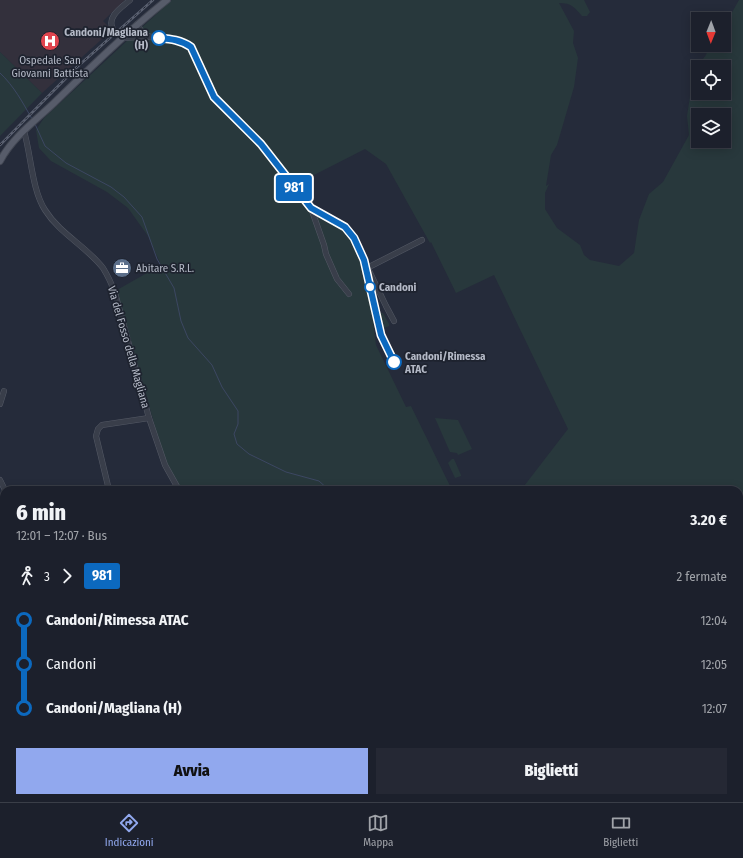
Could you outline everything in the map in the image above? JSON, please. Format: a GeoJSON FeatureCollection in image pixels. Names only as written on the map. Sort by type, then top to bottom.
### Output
{"type":"FeatureCollection","features":[{"type":"Feature","properties":{"kind":"main road"},"geometry":{"type":"LineString","coordinates":[[0,161],[9,146],[26,129],[137,24],[167,0]]}},
{"type":"Feature","properties":{"kind":"street"},"geometry":{"type":"LineString","coordinates":[[130,0],[115,13],[111,19],[111,24],[115,31],[122,38],[150,37],[175,39],[191,47],[214,97],[261,144],[311,208],[326,254],[337,279],[349,294]]}},
{"type":"Feature","properties":{"kind":"street"},"geometry":{"type":"LineString","coordinates":[[137,24],[142,32],[150,37]]}},
{"type":"Feature","properties":{"kind":"street","name":"Via del Fosso della Magliana"},"geometry":{"type":"LineString","coordinates":[[26,129],[38,195],[44,210],[57,226],[97,261],[104,269],[110,281],[115,293],[149,418],[165,465],[177,486]]}},
{"type":"Feature","properties":{"kind":"street"},"geometry":{"type":"LineString","coordinates":[[311,208],[349,231],[358,246],[367,268],[394,321]]}},
{"type":"Feature","properties":{"kind":"street"},"geometry":{"type":"LineString","coordinates":[[367,268],[422,240]]}},
{"type":"Feature","properties":{"kind":"street"},"geometry":{"type":"LineString","coordinates":[[0,404],[4,391]]}},
{"type":"Feature","properties":{"kind":"street"},"geometry":{"type":"LineString","coordinates":[[108,486],[96,436],[98,429],[102,425],[149,418]]}},
{"type":"Feature","properties":{"kind":"shaded area","name":"Ospedale San Giovanni Battista"},"geometry":{"type":"Polygon","coordinates":[[[0,0],[125,0],[103,21],[112,30],[42,93],[0,52],[0,0]]]}},
{"type":"Feature","properties":{"kind":"shaded area"},"geometry":{"type":"Polygon","coordinates":[[[172,0],[584,0],[590,12],[587,16],[582,16],[570,5],[559,3],[574,31],[573,43],[578,58],[574,87],[557,145],[551,155],[546,186],[549,184],[545,193],[545,209],[557,228],[580,245],[584,255],[590,260],[619,266],[634,253],[639,220],[649,194],[663,182],[689,135],[687,116],[691,90],[691,100],[731,100],[731,60],[702,60],[707,52],[731,52],[731,14],[739,0],[743,0],[743,486],[524,486],[568,429],[494,275],[456,293],[431,242],[430,243],[386,164],[365,149],[292,188],[303,202],[340,227],[350,238],[365,274],[370,297],[376,345],[406,407],[411,406],[450,486],[179,486],[168,469],[162,452],[117,290],[161,265],[148,236],[128,208],[107,192],[51,161],[39,148],[36,130],[44,118],[172,0]]]}},
{"type":"Feature","properties":{"kind":"shaded area"},"geometry":{"type":"Polygon","coordinates":[[[0,52],[42,93],[0,136],[0,52]]]}},
{"type":"Feature","properties":{"kind":"shaded area"},"geometry":{"type":"Polygon","coordinates":[[[380,313],[383,313],[389,324],[389,326],[382,329],[379,315],[380,313]]]}},
{"type":"Feature","properties":{"kind":"shaded area"},"geometry":{"type":"Polygon","coordinates":[[[435,418],[458,420],[472,449],[458,455],[457,453],[450,452],[435,418]]]}},
{"type":"Feature","properties":{"kind":"shaded area"},"geometry":{"type":"Polygon","coordinates":[[[454,459],[461,475],[455,478],[448,463],[454,459]]]}},
{"type":"Feature","properties":{"kind":"waterway"},"geometry":{"type":"LineString","coordinates":[[0,73],[14,89],[32,119]]}},
{"type":"Feature","properties":{"kind":"waterway"},"geometry":{"type":"LineString","coordinates":[[35,124],[45,146],[66,163],[111,187],[124,197],[142,217],[157,259],[174,288],[181,321],[188,338],[212,365],[222,387],[238,411],[238,424],[234,434],[237,444],[249,454],[286,472],[319,481],[325,486]]}},
{"type":"Feature","properties":{"kind":"railway"},"geometry":{"type":"LineString","coordinates":[[0,145],[77,67],[153,0]]}},
{"type":"Feature","properties":{"kind":"bus line","name":"981"},"geometry":{"type":"LineString","coordinates":[[159,38],[175,39],[191,47],[214,97],[261,144],[311,208],[345,227],[349,231],[354,238],[364,260],[381,335],[394,362]]}},
{"type":"Feature","properties":{"kind":"place","name":"Candoni/Magliana (H)"},"geometry":{"type":"Point","coordinates":[159,38]}},
{"type":"Feature","properties":{"kind":"place","name":"Ospedale San Giovanni Battista"},"geometry":{"type":"Point","coordinates":[50,41]}},
{"type":"Feature","properties":{"kind":"place","name":"Abitare S.R.L."},"geometry":{"type":"Point","coordinates":[122,268]}},
{"type":"Feature","properties":{"kind":"place","name":"Candoni"},"geometry":{"type":"Point","coordinates":[370,287]}},
{"type":"Feature","properties":{"kind":"place","name":"Candoni/Rimessa ATAC"},"geometry":{"type":"Point","coordinates":[394,362]}}]}
